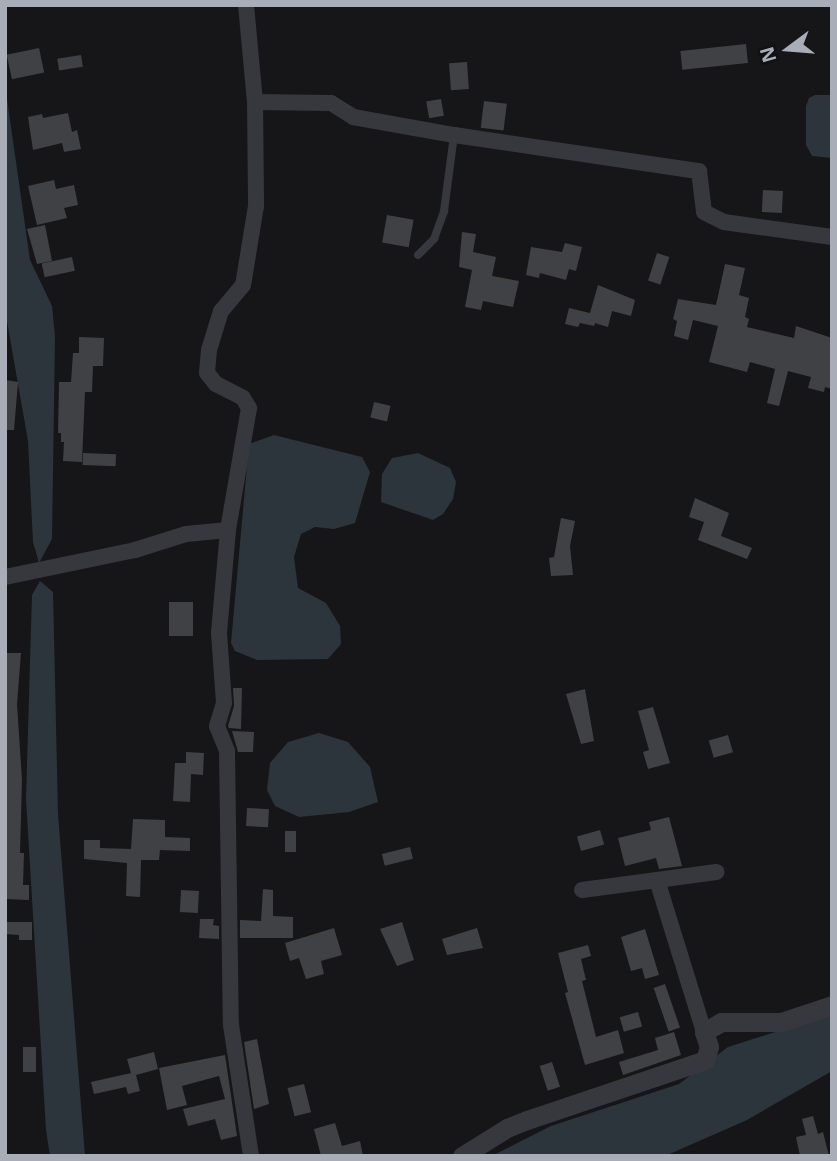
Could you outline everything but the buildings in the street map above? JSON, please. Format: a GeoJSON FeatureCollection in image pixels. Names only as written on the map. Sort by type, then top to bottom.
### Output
{"type":"FeatureCollection","features":[{"type":"Feature","properties":{"kind":"street"},"geometry":{"type":"LineString","coordinates":[[246,5],[255,102],[256,206],[243,285],[221,311],[207,373],[212,380],[243,398],[249,408],[228,530],[219,633],[224,703],[217,726],[227,751],[231,1025],[251,1156]]}},
{"type":"Feature","properties":{"kind":"street"},"geometry":{"type":"LineString","coordinates":[[255,102],[331,103],[353,117],[454,135],[699,171],[704,212],[724,222],[832,237]]}},
{"type":"Feature","properties":{"kind":"street"},"geometry":{"type":"LineString","coordinates":[[5,577],[135,550],[186,534],[228,530]]}},
{"type":"Feature","properties":{"kind":"street"},"geometry":{"type":"LineString","coordinates":[[582,890],[716,872]]}},
{"type":"Feature","properties":{"kind":"street"},"geometry":{"type":"LineString","coordinates":[[462,1156],[507,1128],[527,1120],[705,1060],[709,1047],[657,880]]}},
{"type":"Feature","properties":{"kind":"street"},"geometry":{"type":"LineString","coordinates":[[704,1031],[721,1022],[781,1022],[832,1006]]}},
{"type":"Feature","properties":{"kind":"lane"},"geometry":{"type":"LineString","coordinates":[[418,255],[434,239],[444,211],[454,135]]}},
{"type":"Feature","properties":{"kind":"shaded area"},"geometry":{"type":"Polygon","coordinates":[[[5,85],[30,260],[52,306],[55,337],[52,539],[39,563],[33,542],[28,441],[5,310],[5,85]]]}},
{"type":"Feature","properties":{"kind":"shaded area"},"geometry":{"type":"Polygon","coordinates":[[[815,95],[832,95],[832,158],[812,156],[806,145],[806,106],[809,98],[815,95]]]}},
{"type":"Feature","properties":{"kind":"shaded area"},"geometry":{"type":"Polygon","coordinates":[[[274,435],[362,457],[370,472],[355,523],[334,529],[315,527],[301,534],[294,557],[298,588],[326,603],[340,626],[341,644],[328,659],[257,660],[235,651],[231,643],[249,444],[274,435]]]}},
{"type":"Feature","properties":{"kind":"shaded area"},"geometry":{"type":"Polygon","coordinates":[[[418,453],[450,468],[456,482],[453,499],[443,514],[433,520],[381,502],[382,474],[392,458],[418,453]]]}},
{"type":"Feature","properties":{"kind":"shaded area"},"geometry":{"type":"Polygon","coordinates":[[[40,581],[53,592],[58,814],[85,1156],[50,1156],[46,1130],[26,799],[32,595],[40,581]]]}},
{"type":"Feature","properties":{"kind":"shaded area"},"geometry":{"type":"Polygon","coordinates":[[[319,733],[348,742],[370,767],[378,802],[349,812],[299,817],[275,806],[267,790],[270,763],[288,742],[319,733]]]}},
{"type":"Feature","properties":{"kind":"shaded area"},"geometry":{"type":"Polygon","coordinates":[[[832,1014],[832,1071],[747,1120],[665,1156],[492,1156],[551,1126],[679,1084],[728,1047],[832,1014]]]}}]}
